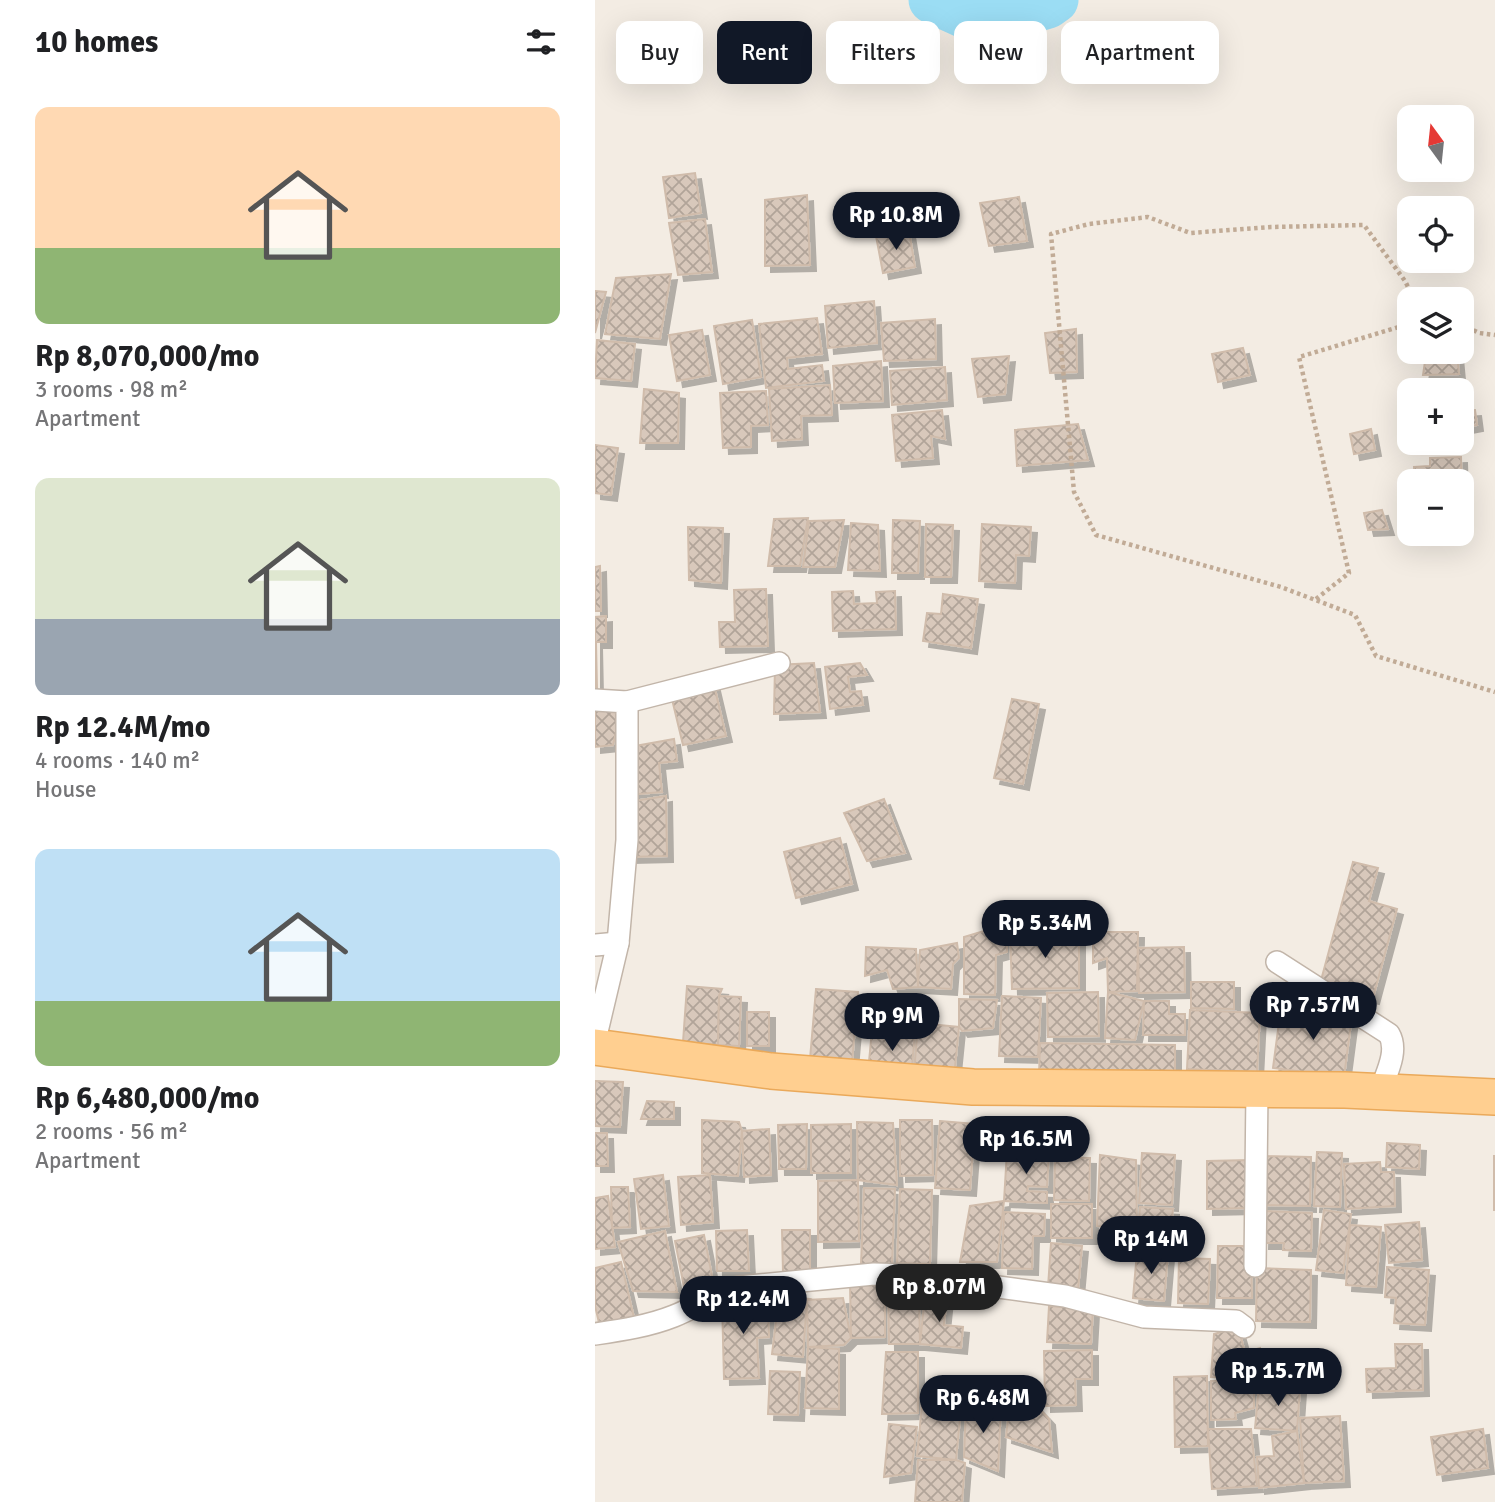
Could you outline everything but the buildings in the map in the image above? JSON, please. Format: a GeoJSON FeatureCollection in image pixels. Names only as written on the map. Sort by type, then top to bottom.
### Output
{"type":"FeatureCollection","features":[{"type":"Feature","properties":{"kind":"main road"},"geometry":{"type":"LineString","coordinates":[[595,1047],[771,1072],[972,1087],[1380,1092],[1495,1097]]}},
{"type":"Feature","properties":{"kind":"street"},"geometry":{"type":"LineString","coordinates":[[595,700],[627,702],[779,663]]}},
{"type":"Feature","properties":{"kind":"street"},"geometry":{"type":"LineString","coordinates":[[595,1040],[618,943],[627,840],[627,702]]}},
{"type":"Feature","properties":{"kind":"street"},"geometry":{"type":"LineString","coordinates":[[595,945],[618,943]]}},
{"type":"Feature","properties":{"kind":"street"},"geometry":{"type":"LineString","coordinates":[[1277,962],[1389,1034],[1393,1041],[1393,1054],[1380,1092]]}},
{"type":"Feature","properties":{"kind":"street"},"geometry":{"type":"LineString","coordinates":[[1255,1266],[1257,1090]]}},
{"type":"Feature","properties":{"kind":"street"},"geometry":{"type":"LineString","coordinates":[[595,1334],[646,1326],[739,1287],[874,1274],[909,1275],[1065,1296],[1144,1317],[1236,1321],[1244,1327]]}},
{"type":"Feature","properties":{"kind":"path"},"geometry":{"type":"LineString","coordinates":[[1408,287],[1364,225],[1271,227],[1190,233],[1148,217],[1089,224],[1051,234],[1073,492],[1096,535],[1281,587],[1355,615],[1376,656],[1495,692]]}},
{"type":"Feature","properties":{"kind":"path"},"geometry":{"type":"LineString","coordinates":[[1315,600],[1349,573],[1299,357],[1397,328]]}},
{"type":"Feature","properties":{"kind":"path"},"geometry":{"type":"LineString","coordinates":[[1474,330],[1495,335]]}},
{"type":"Feature","properties":{"kind":"waterway"},"geometry":{"type":"LineString","coordinates":[[932,0],[985,24],[1048,5],[1055,0]]}}]}
